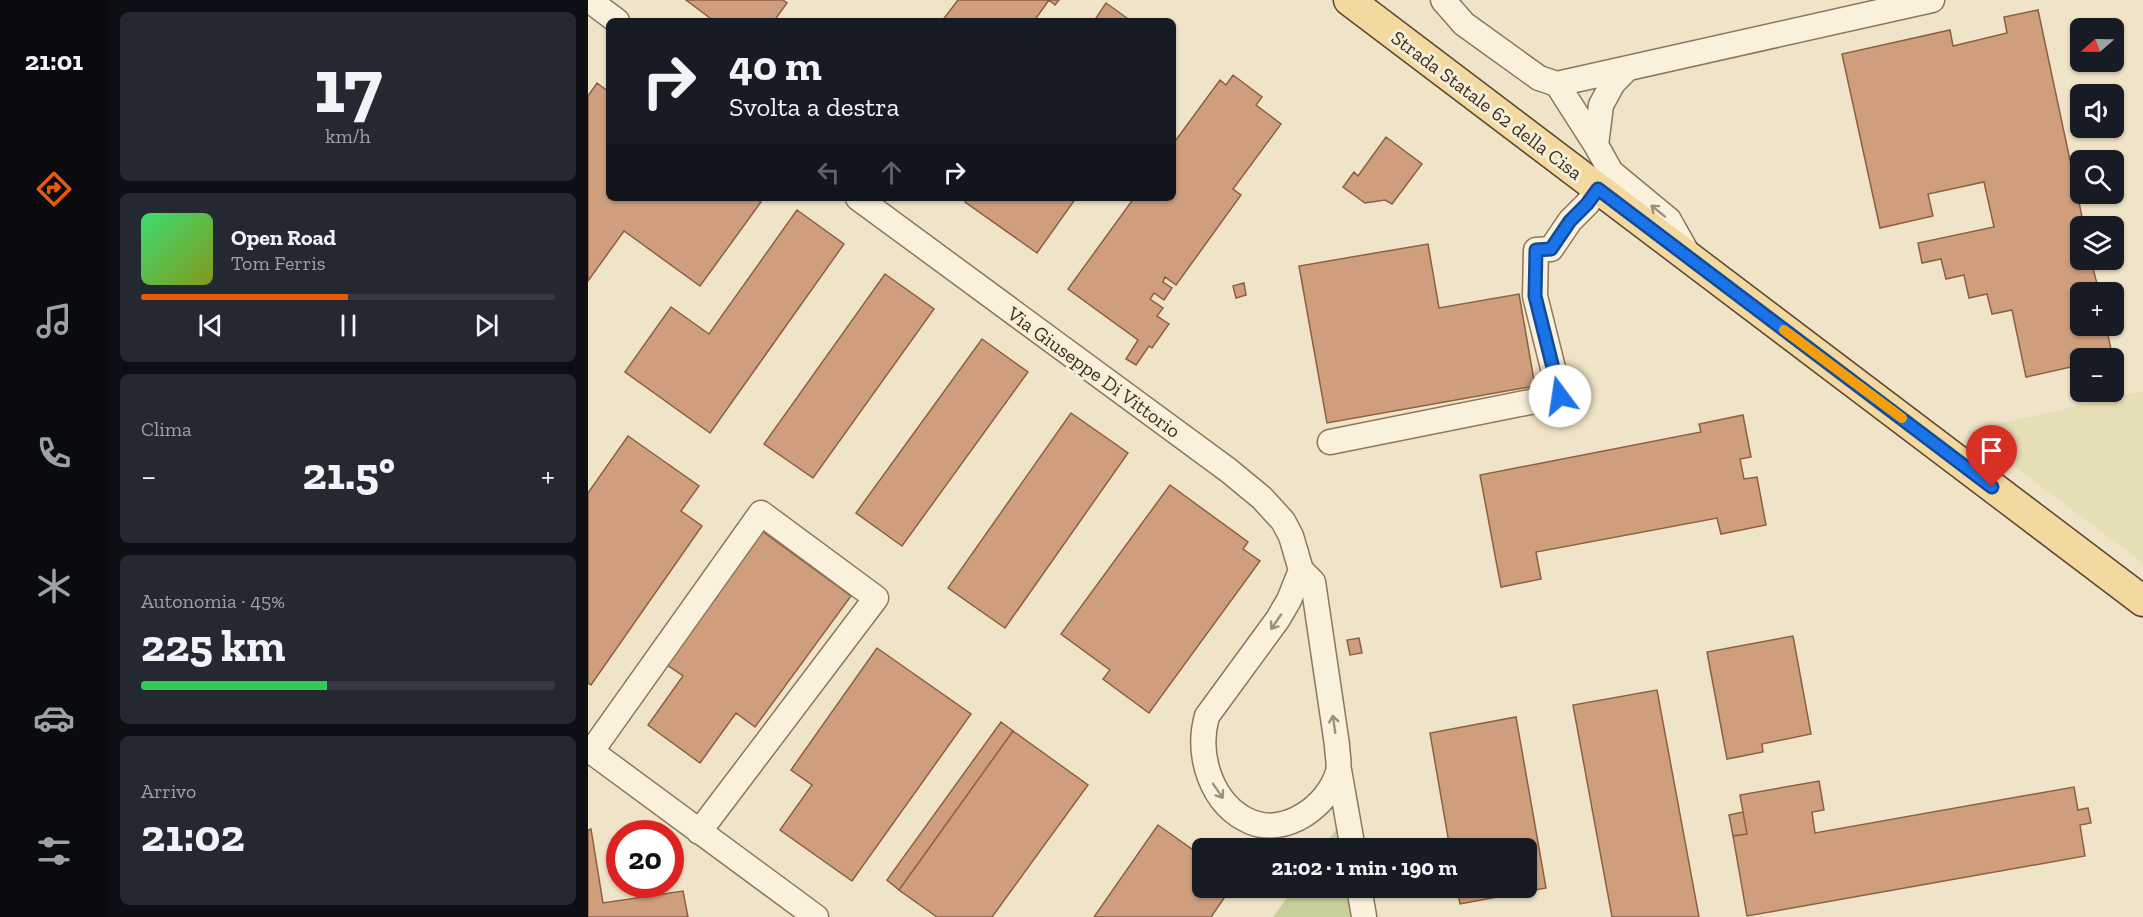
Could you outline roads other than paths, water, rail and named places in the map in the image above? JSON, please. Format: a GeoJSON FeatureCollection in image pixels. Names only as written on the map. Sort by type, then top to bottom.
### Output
{"type":"FeatureCollection","features":[{"type":"Feature","properties":{"kind":"main road","name":"Strada Statale 62 della Cisa"},"geometry":{"type":"LineString","coordinates":[[1349,0],[2143,601]]}},
{"type":"Feature","properties":{"kind":"street"},"geometry":{"type":"LineString","coordinates":[[589,0],[613,18]]}},
{"type":"Feature","properties":{"kind":"street"},"geometry":{"type":"LineString","coordinates":[[1443,0],[1464,24],[1539,78],[1557,84],[1932,0]]}},
{"type":"Feature","properties":{"kind":"street"},"geometry":{"type":"LineString","coordinates":[[1596,145],[1601,105],[1613,82],[1629,68]]}},
{"type":"Feature","properties":{"kind":"street"},"geometry":{"type":"LineString","coordinates":[[1557,84],[1611,172],[1669,220],[1690,259]]}},
{"type":"Feature","properties":{"kind":"street"},"geometry":{"type":"LineString","coordinates":[[1330,442],[1560,396],[1535,296],[1536,250],[1551,249],[1570,221],[1598,189]]}},
{"type":"Feature","properties":{"kind":"street","name":"Via Giuseppe Di Vittorio"},"geometry":{"type":"LineString","coordinates":[[862,201],[1228,470],[1262,498],[1282,521],[1291,536],[1301,570],[1314,582],[1339,770],[1351,838]]}},
{"type":"Feature","properties":{"kind":"street"},"geometry":{"type":"LineString","coordinates":[[699,832],[876,598],[761,513],[590,751],[699,832],[816,917]]}},
{"type":"Feature","properties":{"kind":"street"},"geometry":{"type":"LineString","coordinates":[[1301,570],[1289,600],[1278,619],[1207,716],[1204,728],[1204,758],[1210,781],[1227,804],[1237,814],[1253,823],[1281,824],[1306,815],[1321,803],[1333,786],[1339,770]]}},
{"type":"Feature","properties":{"kind":"street"},"geometry":{"type":"LineString","coordinates":[[1361,898],[1364,916]]}}]}
